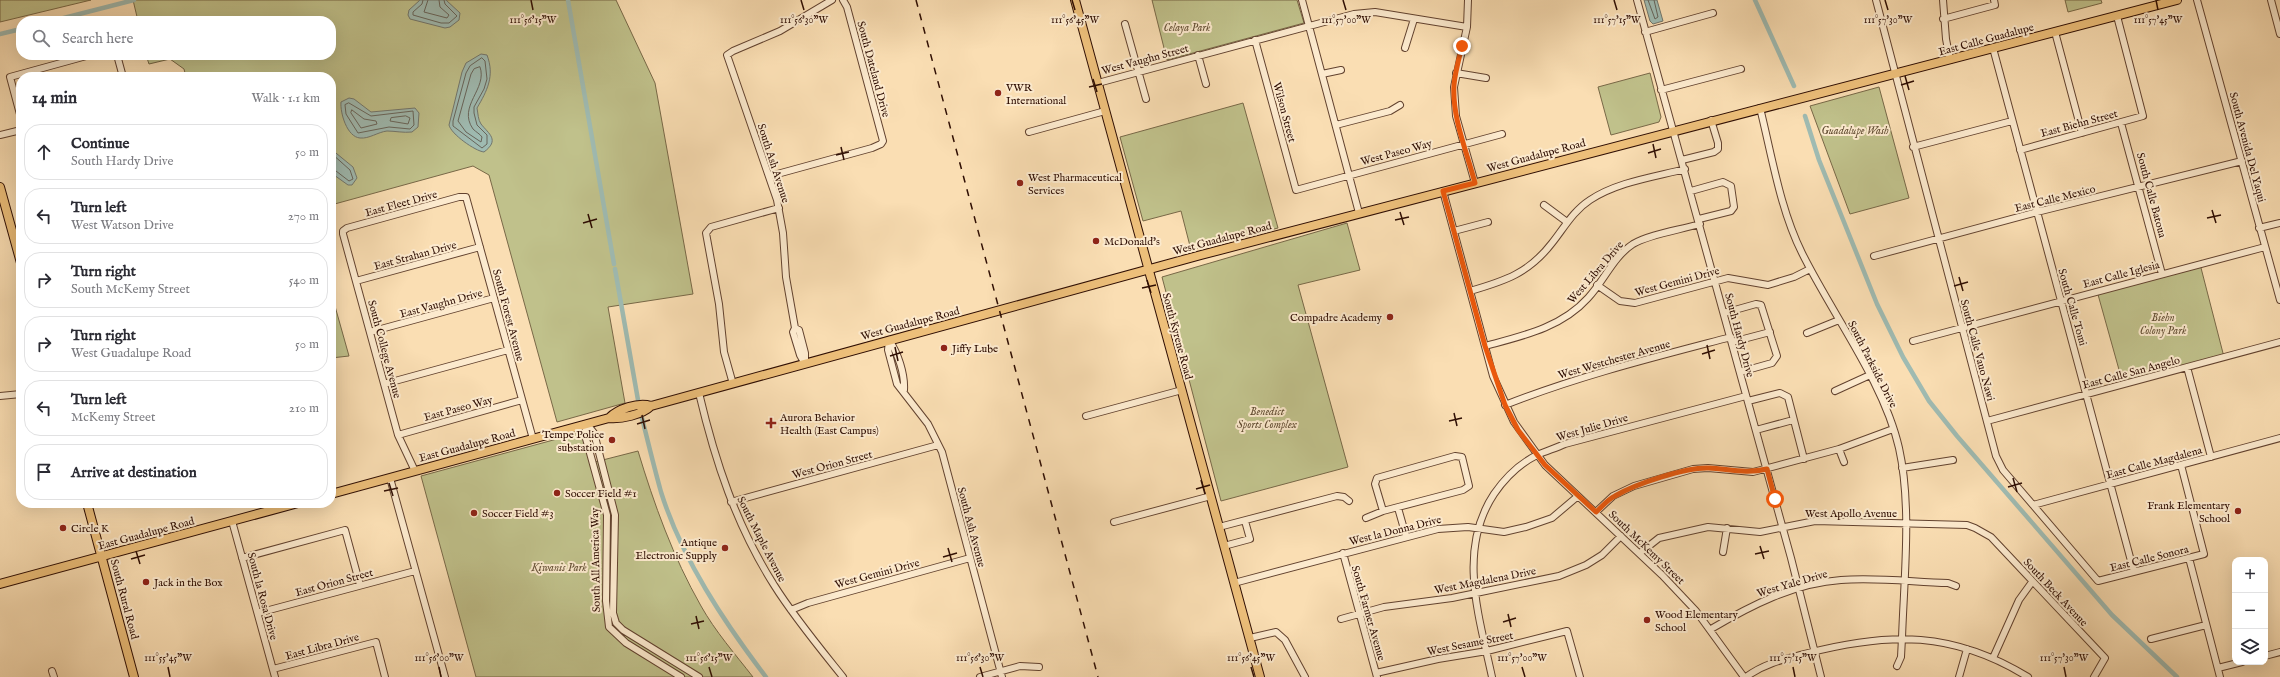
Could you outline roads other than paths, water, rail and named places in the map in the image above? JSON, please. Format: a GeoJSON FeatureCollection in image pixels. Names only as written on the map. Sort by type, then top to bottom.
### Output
{"type":"FeatureCollection","features":[{"type":"Feature","properties":{"kind":"main road","name":"South Kyrene Road"},"geometry":{"type":"LineString","coordinates":[[1075,0],[1260,677]]}},
{"type":"Feature","properties":{"kind":"main road","name":"East Calle Guadalupe"},"geometry":{"type":"LineString","coordinates":[[1798,99],[2176,0]]}},
{"type":"Feature","properties":{"kind":"main road","name":"West Guadalupe Road"},"geometry":{"type":"LineString","coordinates":[[647,407],[1148,269],[1672,130],[1798,99]]}},
{"type":"Feature","properties":{"kind":"main road"},"geometry":{"type":"LineString","coordinates":[[0,187],[16,246]]}},
{"type":"Feature","properties":{"kind":"main road","name":"East Guadalupe Road"},"geometry":{"type":"LineString","coordinates":[[336,493],[609,418],[615,412],[636,410],[647,407]]}},
{"type":"Feature","properties":{"kind":"main road","name":"South Rural Road"},"geometry":{"type":"LineString","coordinates":[[88,508],[134,677]]}},
{"type":"Feature","properties":{"kind":"main road","name":"East Guadalupe Road"},"geometry":{"type":"LineString","coordinates":[[0,584],[280,508]]}},
{"type":"Feature","properties":{"kind":"street","name":"South Ash Avenue"},"geometry":{"type":"LineString","coordinates":[[805,364],[800,356],[793,332],[795,328],[785,271],[783,233],[779,208],[770,176],[727,55],[780,31],[832,0]]}},
{"type":"Feature","properties":{"kind":"street","name":"South Dateland Drive"},"geometry":{"type":"LineString","coordinates":[[770,176],[881,144],[882,137],[847,7],[843,0]]}},
{"type":"Feature","properties":{"kind":"street"},"geometry":{"type":"LineString","coordinates":[[1302,0],[1359,213]]}},
{"type":"Feature","properties":{"kind":"street"},"geometry":{"type":"LineString","coordinates":[[1468,0],[1467,27],[1454,86],[1456,116],[1475,183]]}},
{"type":"Feature","properties":{"kind":"street","name":"South Hardy Drive"},"geometry":{"type":"LineString","coordinates":[[1637,0],[1767,469],[1821,677]]}},
{"type":"Feature","properties":{"kind":"street","name":"South Calle Vauo Nawi"},"geometry":{"type":"LineString","coordinates":[[1876,0],[1913,146],[1996,456],[2003,470],[2098,581]]}},
{"type":"Feature","properties":{"kind":"street"},"geometry":{"type":"LineString","coordinates":[[1943,0],[1943,19],[1950,60]]}},
{"type":"Feature","properties":{"kind":"street","name":"South Avenida Del Yaqui"},"geometry":{"type":"LineString","coordinates":[[2197,0],[2265,247],[2280,296]]}},
{"type":"Feature","properties":{"kind":"street"},"geometry":{"type":"LineString","coordinates":[[2271,0],[2280,34]]}},
{"type":"Feature","properties":{"kind":"street"},"geometry":{"type":"LineString","coordinates":[[1943,19],[1994,3]]}},
{"type":"Feature","properties":{"kind":"street","name":"West Vaughn Street"},"geometry":{"type":"LineString","coordinates":[[1098,83],[1354,14],[1375,12],[1467,27]]}},
{"type":"Feature","properties":{"kind":"street"},"geometry":{"type":"LineString","coordinates":[[1645,32],[1713,13]]}},
{"type":"Feature","properties":{"kind":"street","name":"East Biehn Street"},"geometry":{"type":"LineString","coordinates":[[2020,150],[2143,116],[2117,16]]}},
{"type":"Feature","properties":{"kind":"street"},"geometry":{"type":"LineString","coordinates":[[1405,48],[1414,19]]}},
{"type":"Feature","properties":{"kind":"street"},"geometry":{"type":"LineString","coordinates":[[1126,24],[1146,99]]}},
{"type":"Feature","properties":{"kind":"street"},"geometry":{"type":"LineString","coordinates":[[2055,32],[2082,133]]}},
{"type":"Feature","properties":{"kind":"street","name":"Wilson Street"},"geometry":{"type":"LineString","coordinates":[[1255,40],[1296,190]]}},
{"type":"Feature","properties":{"kind":"street","name":"South Calle Tomi"},"geometry":{"type":"LineString","coordinates":[[1993,48],[2134,572]]}},
{"type":"Feature","properties":{"kind":"street","name":"West Vaughn Street"},"geometry":{"type":"LineString","coordinates":[[1198,55],[1206,84]]}},
{"type":"Feature","properties":{"kind":"street"},"geometry":{"type":"LineString","coordinates":[[28,72],[72,60]]}},
{"type":"Feature","properties":{"kind":"street"},"geometry":{"type":"LineString","coordinates":[[118,60],[122,72]]}},
{"type":"Feature","properties":{"kind":"street"},"geometry":{"type":"LineString","coordinates":[[1661,90],[1741,69]]}},
{"type":"Feature","properties":{"kind":"street"},"geometry":{"type":"LineString","coordinates":[[1322,74],[1341,70]]}},
{"type":"Feature","properties":{"kind":"street"},"geometry":{"type":"LineString","coordinates":[[1456,73],[1486,78]]}},
{"type":"Feature","properties":{"kind":"street"},"geometry":{"type":"LineString","coordinates":[[16,75],[10,77],[16,99]]}},
{"type":"Feature","properties":{"kind":"street"},"geometry":{"type":"LineString","coordinates":[[1336,125],[1390,111],[1400,105]]}},
{"type":"Feature","properties":{"kind":"street","name":"South Parkside Drive"},"geometry":{"type":"LineString","coordinates":[[1760,108],[1786,210],[1799,245],[1810,269],[1870,375],[1884,403],[1893,429],[1902,468],[1905,523],[1901,657],[1897,666]]}},
{"type":"Feature","properties":{"kind":"street"},"geometry":{"type":"LineString","coordinates":[[1029,132],[1105,111]]}},
{"type":"Feature","properties":{"kind":"street"},"geometry":{"type":"LineString","coordinates":[[1682,160],[1714,152],[1718,149],[1718,143],[1711,120]]}},
{"type":"Feature","properties":{"kind":"street"},"geometry":{"type":"LineString","coordinates":[[1913,146],[2012,121]]}},
{"type":"Feature","properties":{"kind":"street","name":"South Calle Batoua"},"geometry":{"type":"LineString","coordinates":[[2121,122],[2162,274]]}},
{"type":"Feature","properties":{"kind":"street"},"geometry":{"type":"LineString","coordinates":[[0,135],[16,131]]}},
{"type":"Feature","properties":{"kind":"street","name":"West Paseo Way"},"geometry":{"type":"LineString","coordinates":[[1296,190],[1502,134]]}},
{"type":"Feature","properties":{"kind":"street","name":"East Calle Mexico"},"geometry":{"type":"LineString","coordinates":[[1874,256],[2037,212],[2242,162]]}},
{"type":"Feature","properties":{"kind":"street"},"geometry":{"type":"LineString","coordinates":[[1470,291],[1516,275],[1535,263],[1552,243],[1566,222],[1579,209],[1604,193],[1619,186],[1685,169]]}},
{"type":"Feature","properties":{"kind":"street","name":"West Libra Drive"},"geometry":{"type":"LineString","coordinates":[[1485,346],[1531,334],[1554,325],[1575,310],[1622,253],[1634,244],[1731,211],[1734,207],[1735,202],[1728,183],[1723,182],[1691,191]]}},
{"type":"Feature","properties":{"kind":"street","name":"South McKemy Street"},"geometry":{"type":"LineString","coordinates":[[1443,191],[1485,346],[1505,405],[1518,430],[1537,455],[1673,586],[1711,629],[1745,677]]}},
{"type":"Feature","properties":{"kind":"street","name":"East Fleet Drive"},"geometry":{"type":"LineString","coordinates":[[343,230],[451,199],[466,197]]}},
{"type":"Feature","properties":{"kind":"street","name":"South Forest Avenue"},"geometry":{"type":"LineString","coordinates":[[466,197],[533,439]]}},
{"type":"Feature","properties":{"kind":"street"},"geometry":{"type":"LineString","coordinates":[[1544,205],[1566,222]]}},
{"type":"Feature","properties":{"kind":"street"},"geometry":{"type":"LineString","coordinates":[[733,384],[724,352],[719,304],[706,233],[707,229],[779,208]]}},
{"type":"Feature","properties":{"kind":"street"},"geometry":{"type":"LineString","coordinates":[[1454,231],[1488,222]]}},
{"type":"Feature","properties":{"kind":"street"},"geometry":{"type":"LineString","coordinates":[[2260,228],[2280,223]]}},
{"type":"Feature","properties":{"kind":"street","name":"South College Avenue"},"geometry":{"type":"LineString","coordinates":[[343,230],[398,435],[415,471]]}},
{"type":"Feature","properties":{"kind":"street","name":"East Strahan Drive"},"geometry":{"type":"LineString","coordinates":[[356,281],[480,247]]}},
{"type":"Feature","properties":{"kind":"street","name":"East Calle Iglesia"},"geometry":{"type":"LineString","coordinates":[[1913,341],[2265,247]]}},
{"type":"Feature","properties":{"kind":"street","name":"West Gemini Drive"},"geometry":{"type":"LineString","coordinates":[[1597,285],[1620,301],[1635,303],[1715,281],[1735,279],[1768,285],[1794,277],[1810,269]]}},
{"type":"Feature","properties":{"kind":"street","name":"East Vaughn Drive"},"geometry":{"type":"LineString","coordinates":[[370,332],[494,298]]}},
{"type":"Feature","properties":{"kind":"street"},"geometry":{"type":"LineString","coordinates":[[1724,313],[1756,304],[1761,305],[1770,332],[1776,360],[1772,363],[1740,372]]}},
{"type":"Feature","properties":{"kind":"street"},"geometry":{"type":"LineString","coordinates":[[1807,333],[1839,320]]}},
{"type":"Feature","properties":{"kind":"street","name":"West Westchester Avenue"},"geometry":{"type":"LineString","coordinates":[[1505,405],[1532,394],[1644,360],[1731,339],[1770,332]]}},
{"type":"Feature","properties":{"kind":"street","name":"South Ash Avenue"},"geometry":{"type":"LineString","coordinates":[[889,340],[888,350],[897,384],[904,390],[928,424],[938,444],[1001,674]]}},
{"type":"Feature","properties":{"kind":"street","name":"East Calle San Angelo"},"geometry":{"type":"LineString","coordinates":[[1987,421],[2280,342]]}},
{"type":"Feature","properties":{"kind":"street"},"geometry":{"type":"LineString","coordinates":[[384,384],[508,350]]}},
{"type":"Feature","properties":{"kind":"street"},"geometry":{"type":"LineString","coordinates":[[2187,367],[2211,457]]}},
{"type":"Feature","properties":{"kind":"street"},"geometry":{"type":"LineString","coordinates":[[1836,391],[1870,375]]}},
{"type":"Feature","properties":{"kind":"street"},"geometry":{"type":"LineString","coordinates":[[1086,416],[1182,390]]}},
{"type":"Feature","properties":{"kind":"street","name":"West Julie Drive"},"geometry":{"type":"LineString","coordinates":[[1492,677],[1472,568],[1473,546],[1484,510],[1504,480],[1520,466],[1537,455],[1565,444],[1747,398],[1780,392],[1785,393],[1788,397],[1793,420]]}},
{"type":"Feature","properties":{"kind":"street","name":"South Maple Avenue"},"geometry":{"type":"LineString","coordinates":[[699,393],[713,453],[731,502],[758,558],[791,610],[843,677]]}},
{"type":"Feature","properties":{"kind":"street"},"geometry":{"type":"LineString","coordinates":[[0,396],[16,394]]}},
{"type":"Feature","properties":{"kind":"street","name":"East Paseo Way"},"geometry":{"type":"LineString","coordinates":[[398,435],[522,400]]}},
{"type":"Feature","properties":{"kind":"street"},"geometry":{"type":"LineString","coordinates":[[1756,430],[1793,420],[1804,459]]}},
{"type":"Feature","properties":{"kind":"street","name":"South All America Way"},"geometry":{"type":"LineString","coordinates":[[587,424],[594,433],[612,501],[616,530],[613,613],[618,627],[698,677]]}},
{"type":"Feature","properties":{"kind":"street","name":"South All America Way"},"geometry":{"type":"LineString","coordinates":[[587,424],[585,435],[604,503],[607,521],[605,588],[606,615],[612,631],[626,643],[681,677]]}},
{"type":"Feature","properties":{"kind":"street"},"geometry":{"type":"LineString","coordinates":[[1596,512],[1613,496],[1634,486],[1693,469],[1708,468],[1741,472],[1767,469],[1839,449],[1893,429]]}},
{"type":"Feature","properties":{"kind":"street","name":"East Calle Magdalena"},"geometry":{"type":"LineString","coordinates":[[2033,505],[2280,438]]}},
{"type":"Feature","properties":{"kind":"street","name":"West Orion Street"},"geometry":{"type":"LineString","coordinates":[[731,502],[938,444]]}},
{"type":"Feature","properties":{"kind":"street"},"geometry":{"type":"LineString","coordinates":[[1839,449],[1844,462]]}},
{"type":"Feature","properties":{"kind":"street"},"geometry":{"type":"LineString","coordinates":[[592,457],[600,455]]}},
{"type":"Feature","properties":{"kind":"street"},"geometry":{"type":"LineString","coordinates":[[1366,518],[1383,511],[1463,490],[1469,486],[1462,457],[1455,456],[1377,478],[1375,484],[1383,511]]}},
{"type":"Feature","properties":{"kind":"street"},"geometry":{"type":"LineString","coordinates":[[1902,468],[1953,460]]}},
{"type":"Feature","properties":{"kind":"street","name":"East Calle Sonora"},"geometry":{"type":"LineString","coordinates":[[2098,581],[2204,554],[2181,465]]}},
{"type":"Feature","properties":{"kind":"street"},"geometry":{"type":"LineString","coordinates":[[390,478],[444,677]]}},
{"type":"Feature","properties":{"kind":"street"},"geometry":{"type":"LineString","coordinates":[[1114,522],[1211,496]]}},
{"type":"Feature","properties":{"kind":"street"},"geometry":{"type":"LineString","coordinates":[[1219,527],[1337,496],[1344,497],[1349,501]]}},
{"type":"Feature","properties":{"kind":"street","name":"West la Donna Drive"},"geometry":{"type":"LineString","coordinates":[[1234,583],[1406,536],[1450,527],[1478,527],[1504,532],[1541,523],[1564,509],[1578,496]]}},
{"type":"Feature","properties":{"kind":"street"},"geometry":{"type":"LineString","coordinates":[[604,503],[612,501]]}},
{"type":"Feature","properties":{"kind":"street"},"geometry":{"type":"LineString","coordinates":[[1398,508],[1406,536]]}},
{"type":"Feature","properties":{"kind":"street","name":"South la Rosa Drive"},"geometry":{"type":"LineString","coordinates":[[232,521],[275,677]]}},
{"type":"Feature","properties":{"kind":"street"},"geometry":{"type":"LineString","coordinates":[[1224,546],[1250,539],[1246,521]]}},
{"type":"Feature","properties":{"kind":"street","name":"West Apollo Avenue"},"geometry":{"type":"LineString","coordinates":[[1640,553],[1659,538],[1693,529],[1708,527],[1760,532],[1815,521],[1905,523],[1966,526],[1976,528]]}},
{"type":"Feature","properties":{"kind":"street"},"geometry":{"type":"LineString","coordinates":[[1723,552],[1727,528]]}},
{"type":"Feature","properties":{"kind":"street","name":"South Beck Avenue"},"geometry":{"type":"LineString","coordinates":[[1976,528],[1990,537],[2105,658],[2094,677]]}},
{"type":"Feature","properties":{"kind":"street"},"geometry":{"type":"LineString","coordinates":[[242,558],[345,530],[360,585]]}},
{"type":"Feature","properties":{"kind":"street","name":"West Magdalena Drive"},"geometry":{"type":"LineString","coordinates":[[1341,618],[1407,603],[1476,594],[1573,572],[1602,555],[1621,536]]}},
{"type":"Feature","properties":{"kind":"street","name":"South Farmer Avenue"},"geometry":{"type":"LineString","coordinates":[[1342,554],[1377,675]]}},
{"type":"Feature","properties":{"kind":"street","name":"West Gemini Drive"},"geometry":{"type":"LineString","coordinates":[[791,610],[808,603],[970,558]]}},
{"type":"Feature","properties":{"kind":"street"},"geometry":{"type":"LineString","coordinates":[[2189,558],[2220,677]]}},
{"type":"Feature","properties":{"kind":"street","name":"East Orion Street"},"geometry":{"type":"LineString","coordinates":[[258,614],[415,571]]}},
{"type":"Feature","properties":{"kind":"street","name":"West Yale Drive"},"geometry":{"type":"LineString","coordinates":[[1711,629],[1747,607],[1799,589],[1840,580],[1948,582],[1956,586]]}},
{"type":"Feature","properties":{"kind":"street"},"geometry":{"type":"LineString","coordinates":[[1993,658],[2019,600],[2032,582]]}},
{"type":"Feature","properties":{"kind":"street"},"geometry":{"type":"LineString","coordinates":[[605,588],[614,588]]}},
{"type":"Feature","properties":{"kind":"street"},"geometry":{"type":"LineString","coordinates":[[2151,639],[2206,624]]}},
{"type":"Feature","properties":{"kind":"street","name":"West Sesame Street"},"geometry":{"type":"LineString","coordinates":[[1377,675],[1438,659],[1487,651],[1567,631],[1580,677]]}},
{"type":"Feature","properties":{"kind":"street"},"geometry":{"type":"LineString","coordinates":[[1250,638],[1276,632],[1285,640],[1305,677]]}},
{"type":"Feature","properties":{"kind":"street"},"geometry":{"type":"LineString","coordinates":[[1745,677],[1758,668],[1772,662],[1868,640],[1902,638],[1946,644],[1967,649],[1993,658],[2028,677]]}},
{"type":"Feature","properties":{"kind":"street","name":"East Libra Drive"},"geometry":{"type":"LineString","coordinates":[[273,669],[376,642],[385,677]]}},
{"type":"Feature","properties":{"kind":"street"},"geometry":{"type":"LineString","coordinates":[[1959,677],[1967,649]]}},
{"type":"Feature","properties":{"kind":"street"},"geometry":{"type":"LineString","coordinates":[[2268,655],[2280,652]]}},
{"type":"Feature","properties":{"kind":"street"},"geometry":{"type":"LineString","coordinates":[[2218,668],[2232,664]]}},
{"type":"Feature","properties":{"kind":"street"},"geometry":{"type":"LineString","coordinates":[[980,677],[1001,674],[1020,666],[1039,667]]}},
{"type":"Feature","properties":{"kind":"water"},"geometry":{"type":"Polygon","coordinates":[[[420,0],[446,0],[460,13],[459,20],[450,27],[445,28],[410,19],[408,15],[409,10],[420,0]]]}},
{"type":"Feature","properties":{"kind":"water"},"geometry":{"type":"Polygon","coordinates":[[[1644,0],[1657,0],[1663,21],[1653,24],[1650,21],[1644,0]]]}},
{"type":"Feature","properties":{"kind":"water"},"geometry":{"type":"Polygon","coordinates":[[[481,54],[487,55],[490,70],[487,89],[477,108],[480,122],[492,137],[489,148],[484,152],[475,149],[464,142],[454,133],[449,125],[462,72],[466,63],[481,54]]]}},
{"type":"Feature","properties":{"kind":"water"},"geometry":{"type":"Polygon","coordinates":[[[349,98],[354,99],[371,112],[415,108],[419,113],[418,127],[412,132],[387,131],[367,137],[355,137],[351,134],[345,124],[341,107],[341,102],[349,98]]]}},
{"type":"Feature","properties":{"kind":"water"},"geometry":{"type":"Polygon","coordinates":[[[336,153],[353,167],[357,178],[352,185],[348,185],[336,176],[336,153]]]}},
{"type":"Feature","properties":{"kind":"waterway"},"geometry":{"type":"LineString","coordinates":[[72,16],[134,0]]}},
{"type":"Feature","properties":{"kind":"waterway"},"geometry":{"type":"LineString","coordinates":[[568,0],[614,264]]}},
{"type":"Feature","properties":{"kind":"waterway"},"geometry":{"type":"LineString","coordinates":[[1755,0],[1794,86]]}},
{"type":"Feature","properties":{"kind":"waterway"},"geometry":{"type":"LineString","coordinates":[[0,34],[16,30]]}},
{"type":"Feature","properties":{"kind":"waterway"},"geometry":{"type":"LineString","coordinates":[[1805,116],[1819,160],[1877,304],[1903,357],[1929,401],[1957,436],[2112,615],[2177,677]]}},
{"type":"Feature","properties":{"kind":"waterway"},"geometry":{"type":"LineString","coordinates":[[615,269],[638,400]]}},
{"type":"Feature","properties":{"kind":"waterway"},"geometry":{"type":"LineString","coordinates":[[642,418],[661,492],[680,541],[692,565],[720,612],[766,677]]}},
{"type":"Feature","properties":{"kind":"railway"},"geometry":{"type":"LineString","coordinates":[[916,0],[1098,677]]}},
{"type":"Feature","properties":{"kind":"place","name":"VWR International"},"geometry":{"type":"Point","coordinates":[998,93]}},
{"type":"Feature","properties":{"kind":"place","name":"West Pharmaceutical Services"},"geometry":{"type":"Point","coordinates":[1020,183]}},
{"type":"Feature","properties":{"kind":"place","name":"McDonald's"},"geometry":{"type":"Point","coordinates":[1096,241]}},
{"type":"Feature","properties":{"kind":"place","name":"Compadre Academy"},"geometry":{"type":"Point","coordinates":[1390,317]}},
{"type":"Feature","properties":{"kind":"place","name":"Jiffy Lube"},"geometry":{"type":"Point","coordinates":[944,348]}},
{"type":"Feature","properties":{"kind":"place","name":"Aurora Behavior Health (East Campus)"},"geometry":{"type":"Point","coordinates":[771,423]}},
{"type":"Feature","properties":{"kind":"place","name":"Tempe Police substation"},"geometry":{"type":"Point","coordinates":[612,440]}},
{"type":"Feature","properties":{"kind":"place","name":"Soccer Field #1"},"geometry":{"type":"Point","coordinates":[557,493]}},
{"type":"Feature","properties":{"kind":"place","name":"Frank Elementary School"},"geometry":{"type":"Point","coordinates":[2238,511]}},
{"type":"Feature","properties":{"kind":"place","name":"Soccer Field #3"},"geometry":{"type":"Point","coordinates":[474,513]}},
{"type":"Feature","properties":{"kind":"place","name":"Circle K"},"geometry":{"type":"Point","coordinates":[63,528]}},
{"type":"Feature","properties":{"kind":"place","name":"Antique Electronic Supply"},"geometry":{"type":"Point","coordinates":[725,548]}},
{"type":"Feature","properties":{"kind":"place","name":"Jack in the Box"},"geometry":{"type":"Point","coordinates":[146,582]}},
{"type":"Feature","properties":{"kind":"place","name":"Wood Elementary School"},"geometry":{"type":"Point","coordinates":[1647,620]}},
{"type":"Feature","properties":{"kind":"park label","name":"Celaya Park"},"geometry":{"type":"Point","coordinates":[1187,27]}},
{"type":"Feature","properties":{"kind":"park label","name":"Guadalupe Wash"},"geometry":{"type":"Point","coordinates":[1855,130]}},
{"type":"Feature","properties":{"kind":"park label","name":"Biehn Colony Park"},"geometry":{"type":"Point","coordinates":[2163,323]}},
{"type":"Feature","properties":{"kind":"park label","name":"Benedict Sports Complex"},"geometry":{"type":"Point","coordinates":[1267,417]}},
{"type":"Feature","properties":{"kind":"park label","name":"Kiwanis Park"},"geometry":{"type":"Point","coordinates":[559,567]}}]}
